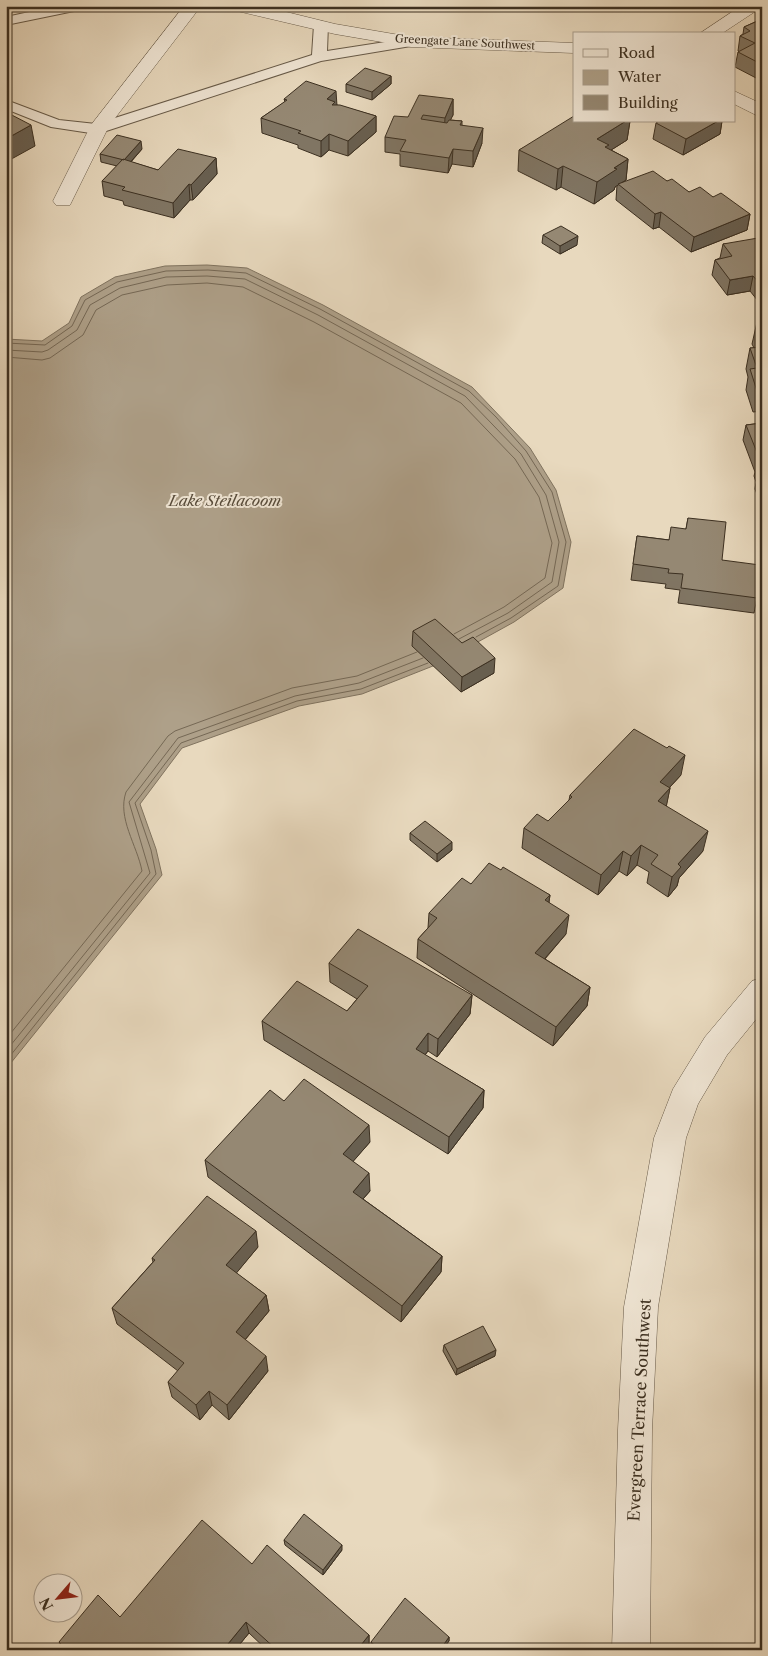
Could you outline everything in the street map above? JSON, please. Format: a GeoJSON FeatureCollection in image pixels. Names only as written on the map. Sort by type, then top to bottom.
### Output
{"type":"FeatureCollection","features":[{"type":"Feature","properties":{"kind":"street"},"geometry":{"type":"LineString","coordinates":[[63,202],[98,130],[193,6]]}},
{"type":"Feature","properties":{"kind":"street","name":"Greengate Lane Southwest"},"geometry":{"type":"LineString","coordinates":[[239,6],[322,25],[412,42],[573,48]]}},
{"type":"Feature","properties":{"kind":"street"},"geometry":{"type":"LineString","coordinates":[[711,32],[754,6]]}},
{"type":"Feature","properties":{"kind":"street"},"geometry":{"type":"LineString","coordinates":[[736,97],[762,112]]}},
{"type":"Feature","properties":{"kind":"street","name":"Evergreen Terrace Southwest"},"geometry":{"type":"LineString","coordinates":[[631,1650],[635,1430],[641,1307],[670,1138],[689,1091],[716,1046],[762,990]]}},
{"type":"Feature","properties":{"kind":"lane"},"geometry":{"type":"LineString","coordinates":[[6,21],[79,6]]}},
{"type":"Feature","properties":{"kind":"lane"},"geometry":{"type":"LineString","coordinates":[[319,56],[322,25]]}},
{"type":"Feature","properties":{"kind":"lane"},"geometry":{"type":"LineString","coordinates":[[6,104],[56,124],[98,130],[319,56],[412,42]]}},
{"type":"Feature","properties":{"kind":"water","name":"Lake Steilacoom"},"geometry":{"type":"Polygon","coordinates":[[[207,265],[247,268],[323,305],[472,387],[530,448],[556,490],[571,542],[563,588],[514,622],[438,664],[362,694],[299,706],[182,748],[140,804],[156,849],[162,875],[6,1069],[6,339],[42,341],[69,323],[81,297],[115,277],[165,266],[207,265]]]}},
{"type":"Feature","properties":{"kind":"building"},"geometry":{"type":"Polygon","coordinates":[[[762,19],[761,64],[738,52],[755,43],[740,36],[750,31],[744,27],[762,19]]]}},
{"type":"Feature","properties":{"kind":"building"},"geometry":{"type":"Polygon","coordinates":[[[365,68],[391,76],[372,92],[346,84],[365,68]]]}},
{"type":"Feature","properties":{"kind":"building"},"geometry":{"type":"Polygon","coordinates":[[[306,81],[336,91],[327,99],[335,102],[332,105],[340,105],[376,116],[348,141],[329,134],[321,141],[298,133],[301,131],[261,118],[287,100],[284,99],[306,81]]]}},
{"type":"Feature","properties":{"kind":"building"},"geometry":{"type":"Polygon","coordinates":[[[419,95],[453,99],[445,118],[423,115],[421,119],[447,123],[449,120],[462,121],[460,125],[483,128],[473,151],[453,149],[449,158],[400,151],[406,140],[385,137],[394,116],[408,117],[419,95]]]}},
{"type":"Feature","properties":{"kind":"building"},"geometry":{"type":"Polygon","coordinates":[[[6,112],[31,125],[6,139],[6,112]]]}},
{"type":"Feature","properties":{"kind":"building"},"geometry":{"type":"Polygon","coordinates":[[[573,117],[573,122],[624,122],[597,139],[609,145],[605,147],[628,159],[597,182],[563,166],[558,169],[519,150],[573,117]]]}},
{"type":"Feature","properties":{"kind":"building"},"geometry":{"type":"Polygon","coordinates":[[[658,122],[716,122],[686,139],[656,123],[658,122]]]}},
{"type":"Feature","properties":{"kind":"building"},"geometry":{"type":"Polygon","coordinates":[[[117,135],[141,141],[124,160],[100,154],[117,135]]]}},
{"type":"Feature","properties":{"kind":"building"},"geometry":{"type":"Polygon","coordinates":[[[178,149],[216,158],[191,185],[189,184],[173,203],[122,190],[125,187],[102,181],[123,159],[158,170],[178,149]]]}},
{"type":"Feature","properties":{"kind":"building"},"geometry":{"type":"Polygon","coordinates":[[[653,171],[667,181],[672,179],[689,192],[700,187],[713,197],[721,193],[750,214],[694,237],[661,212],[655,214],[618,184],[653,171]]]}},
{"type":"Feature","properties":{"kind":"building"},"geometry":{"type":"Polygon","coordinates":[[[561,226],[578,236],[560,246],[543,235],[561,226]]]}},
{"type":"Feature","properties":{"kind":"building"},"geometry":{"type":"Polygon","coordinates":[[[758,238],[762,242],[762,286],[753,276],[730,280],[715,260],[732,256],[723,244],[758,238]]]}},
{"type":"Feature","properties":{"kind":"building"},"geometry":{"type":"Polygon","coordinates":[[[757,322],[762,322],[762,337],[757,322]]]}},
{"type":"Feature","properties":{"kind":"building"},"geometry":{"type":"Polygon","coordinates":[[[762,347],[762,390],[757,391],[750,369],[757,368],[750,348],[762,347]]]}},
{"type":"Feature","properties":{"kind":"building"},"geometry":{"type":"Polygon","coordinates":[[[762,423],[762,473],[757,461],[760,460],[746,425],[762,423]]]}},
{"type":"Feature","properties":{"kind":"building"},"geometry":{"type":"Polygon","coordinates":[[[758,473],[762,473],[762,483],[758,473]]]}},
{"type":"Feature","properties":{"kind":"building"},"geometry":{"type":"Polygon","coordinates":[[[688,518],[726,522],[722,560],[760,565],[757,598],[681,588],[683,574],[668,573],[669,569],[633,564],[637,536],[669,540],[671,527],[686,529],[688,518]]]}},
{"type":"Feature","properties":{"kind":"building"},"geometry":{"type":"Polygon","coordinates":[[[435,619],[462,643],[473,637],[495,658],[462,677],[413,631],[435,619]]]}},
{"type":"Feature","properties":{"kind":"building"},"geometry":{"type":"Polygon","coordinates":[[[634,729],[667,748],[669,746],[685,755],[660,782],[670,788],[658,801],[708,831],[678,864],[681,867],[672,877],[651,864],[658,855],[641,845],[631,856],[623,851],[601,875],[524,828],[537,814],[548,821],[572,797],[570,795],[634,729]]]}},
{"type":"Feature","properties":{"kind":"building"},"geometry":{"type":"Polygon","coordinates":[[[425,821],[452,842],[437,854],[410,833],[425,821]]]}},
{"type":"Feature","properties":{"kind":"building"},"geometry":{"type":"Polygon","coordinates":[[[489,863],[501,870],[503,867],[550,895],[545,900],[569,915],[535,953],[590,987],[556,1027],[418,939],[437,918],[429,913],[462,878],[471,884],[489,863]]]}},
{"type":"Feature","properties":{"kind":"building"},"geometry":{"type":"Polygon","coordinates":[[[358,929],[472,995],[438,1039],[428,1033],[416,1049],[484,1090],[449,1137],[262,1021],[297,981],[347,1011],[368,986],[329,963],[358,929]]]}},
{"type":"Feature","properties":{"kind":"building"},"geometry":{"type":"Polygon","coordinates":[[[304,1079],[369,1125],[343,1154],[369,1173],[353,1192],[442,1256],[402,1306],[205,1160],[270,1090],[284,1101],[304,1079]]]}},
{"type":"Feature","properties":{"kind":"building"},"geometry":{"type":"Polygon","coordinates":[[[207,1196],[256,1231],[226,1265],[266,1295],[236,1332],[266,1356],[227,1405],[209,1391],[196,1405],[168,1382],[184,1363],[112,1308],[155,1260],[152,1258],[207,1196]]]}},
{"type":"Feature","properties":{"kind":"building"},"geometry":{"type":"Polygon","coordinates":[[[483,1326],[496,1350],[457,1369],[444,1345],[483,1326]]]}},
{"type":"Feature","properties":{"kind":"building"},"geometry":{"type":"Polygon","coordinates":[[[304,1514],[342,1545],[323,1570],[284,1540],[304,1514]]]}},
{"type":"Feature","properties":{"kind":"building"},"geometry":{"type":"Polygon","coordinates":[[[202,1520],[252,1564],[267,1545],[369,1635],[357,1650],[288,1650],[286,1648],[284,1650],[277,1650],[246,1622],[223,1650],[67,1650],[59,1642],[74,1624],[82,1624],[82,1614],[98,1595],[120,1617],[202,1520]]]}},
{"type":"Feature","properties":{"kind":"building"},"geometry":{"type":"Polygon","coordinates":[[[405,1598],[449,1637],[440,1650],[380,1650],[371,1642],[405,1598]]]}}]}
